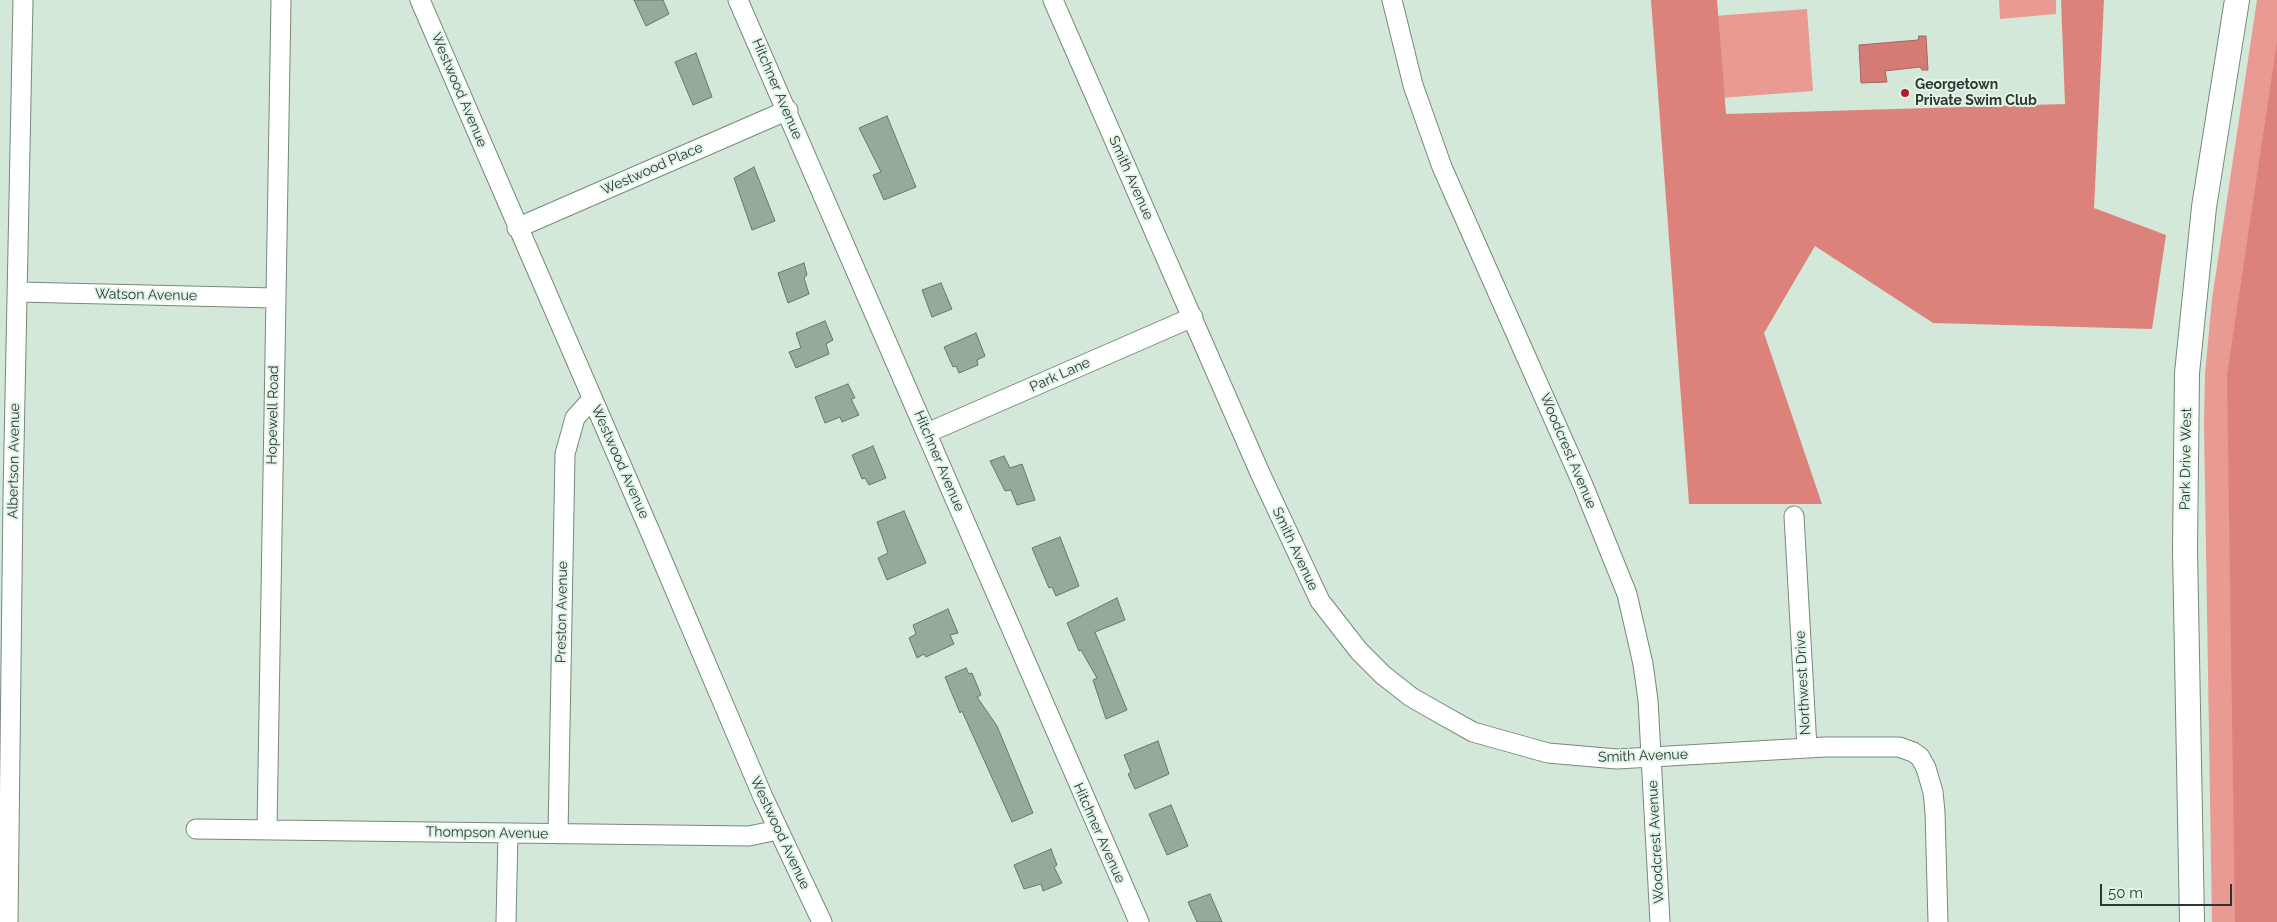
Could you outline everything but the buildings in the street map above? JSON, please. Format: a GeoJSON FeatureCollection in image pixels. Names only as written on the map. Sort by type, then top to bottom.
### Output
{"type":"FeatureCollection","features":[{"type":"Feature","properties":{"kind":"street","name":"Albertson Avenue"},"geometry":{"type":"LineString","coordinates":[[8,922],[6,567],[18,292],[23,0]]}},
{"type":"Feature","properties":{"kind":"street","name":"Hopewell Road"},"geometry":{"type":"LineString","coordinates":[[267,830],[274,298],[281,0]]}},
{"type":"Feature","properties":{"kind":"street","name":"Westwood Avenue"},"geometry":{"type":"LineString","coordinates":[[420,0],[778,830],[822,922]]}},
{"type":"Feature","properties":{"kind":"street","name":"Hitchner Avenue"},"geometry":{"type":"LineString","coordinates":[[738,0],[788,110],[825,204],[927,433],[1139,922]]}},
{"type":"Feature","properties":{"kind":"street","name":"Smith Avenue"},"geometry":{"type":"LineString","coordinates":[[1053,0],[1193,316],[1260,473],[1320,601],[1360,651],[1383,675],[1411,697],[1473,732],[1548,753],[1617,759],[1807,748]]}},
{"type":"Feature","properties":{"kind":"street","name":"Woodcrest Avenue"},"geometry":{"type":"LineString","coordinates":[[1392,0],[1413,85],[1442,167],[1583,484],[1627,594],[1643,664],[1648,700],[1660,922]]}},
{"type":"Feature","properties":{"kind":"street","name":"Park Drive West"},"geometry":{"type":"LineString","coordinates":[[2192,922],[2185,549],[2186,373],[2204,207],[2236,0]]}},
{"type":"Feature","properties":{"kind":"street","name":"Westwood Place"},"geometry":{"type":"LineString","coordinates":[[517,228],[788,110]]}},
{"type":"Feature","properties":{"kind":"street","name":"Watson Avenue"},"geometry":{"type":"LineString","coordinates":[[18,292],[274,298]]}},
{"type":"Feature","properties":{"kind":"street","name":"Park Lane"},"geometry":{"type":"LineString","coordinates":[[927,433],[1193,316]]}},
{"type":"Feature","properties":{"kind":"street","name":"Preston Avenue"},"geometry":{"type":"LineString","coordinates":[[558,834],[565,454],[575,418],[592,399]]}},
{"type":"Feature","properties":{"kind":"street","name":"Northwest Drive"},"geometry":{"type":"LineString","coordinates":[[1794,516],[1807,748],[1899,747],[1913,752],[1920,757],[1926,768],[1936,812],[1938,922]]}},
{"type":"Feature","properties":{"kind":"street","name":"Thompson Avenue"},"geometry":{"type":"LineString","coordinates":[[196,829],[749,836],[778,830]]}},
{"type":"Feature","properties":{"kind":"street"},"geometry":{"type":"LineString","coordinates":[[506,922],[508,834]]}},
{"type":"Feature","properties":{"kind":"shaded area"},"geometry":{"type":"Polygon","coordinates":[[[1651,0],[1717,0],[1726,114],[2065,104],[2061,0],[2104,0],[2094,208],[2166,235],[2152,329],[1933,323],[1815,246],[1764,333],[1822,504],[1689,504],[1651,0]]]}},
{"type":"Feature","properties":{"kind":"shaded area"},"geometry":{"type":"Polygon","coordinates":[[[1999,0],[2056,0],[2056,14],[2000,19],[1999,0]]]}},
{"type":"Feature","properties":{"kind":"shaded area"},"geometry":{"type":"Polygon","coordinates":[[[2257,0],[2277,0],[2277,922],[2212,922],[2204,424],[2205,374],[2212,299],[2257,0]]]}},
{"type":"Feature","properties":{"kind":"shaded area"},"geometry":{"type":"Polygon","coordinates":[[[1807,9],[1813,91],[1720,98],[1714,16],[1807,9]]]}},
{"type":"Feature","properties":{"kind":"shaded area"},"geometry":{"type":"Polygon","coordinates":[[[1919,36],[1926,36],[1928,70],[1922,70],[1920,67],[1885,71],[1887,82],[1861,83],[1859,45],[1918,40],[1919,36]]]}},
{"type":"Feature","properties":{"kind":"shaded area"},"geometry":{"type":"Polygon","coordinates":[[[2277,42],[2277,922],[2235,922],[2227,375],[2277,42]]]}},
{"type":"Feature","properties":{"kind":"place","name":"Georgetown Private Swim Club"},"geometry":{"type":"Point","coordinates":[1905,93]}}]}
